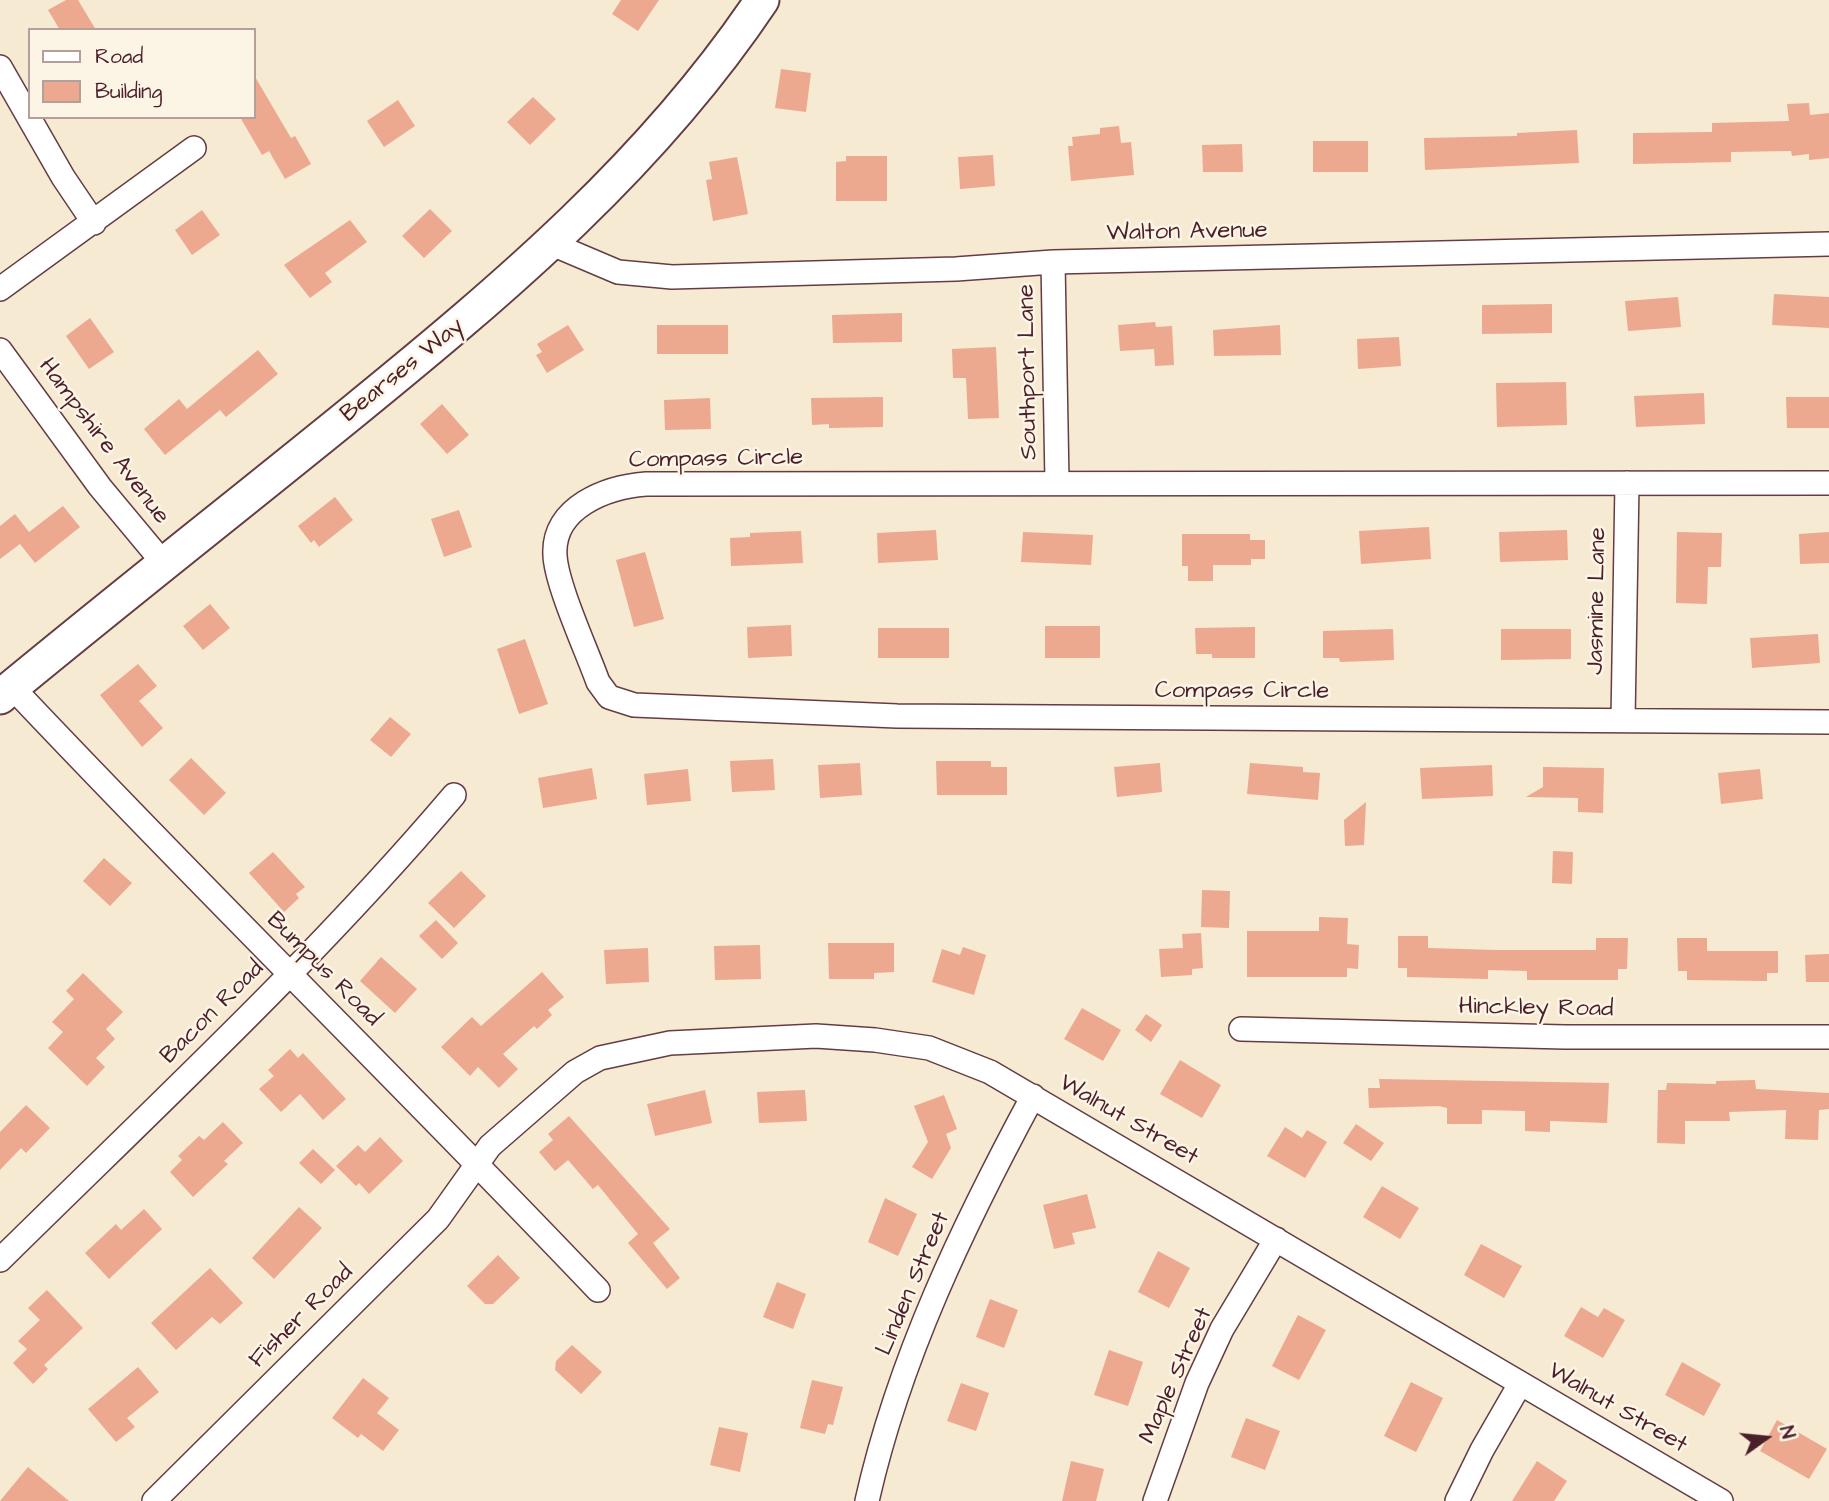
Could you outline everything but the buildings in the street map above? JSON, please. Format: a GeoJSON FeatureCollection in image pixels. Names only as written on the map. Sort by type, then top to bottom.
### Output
{"type":"FeatureCollection","features":[{"type":"Feature","properties":{"kind":"main road","name":"Bearses Way"},"geometry":{"type":"LineString","coordinates":[[6,692],[468,318],[552,244],[675,114],[762,0]]}},
{"type":"Feature","properties":{"kind":"street"},"geometry":{"type":"LineString","coordinates":[[0,67],[28,116]]}},
{"type":"Feature","properties":{"kind":"street"},"geometry":{"type":"LineString","coordinates":[[30,119],[63,177],[94,223]]}},
{"type":"Feature","properties":{"kind":"street"},"geometry":{"type":"LineString","coordinates":[[0,289],[194,148]]}},
{"type":"Feature","properties":{"kind":"street","name":"Walton Avenue"},"geometry":{"type":"LineString","coordinates":[[552,244],[618,272],[672,277],[956,269],[1053,262],[1829,244]]}},
{"type":"Feature","properties":{"kind":"street","name":"Southport Lane"},"geometry":{"type":"LineString","coordinates":[[1053,262],[1057,482]]}},
{"type":"Feature","properties":{"kind":"street","name":"Hampshire Avenue"},"geometry":{"type":"LineString","coordinates":[[0,350],[100,487],[165,565]]}},
{"type":"Feature","properties":{"kind":"street","name":"Compass Circle"},"geometry":{"type":"LineString","coordinates":[[1829,483],[1057,482],[633,485],[603,493],[575,509],[558,533],[554,557],[598,682],[609,697],[634,705],[897,716],[1829,722]]}},
{"type":"Feature","properties":{"kind":"street","name":"Jasmine Lane"},"geometry":{"type":"LineString","coordinates":[[1623,720],[1627,483]]}},
{"type":"Feature","properties":{"kind":"street","name":"Bumpus Road"},"geometry":{"type":"LineString","coordinates":[[6,692],[476,1161],[598,1290]]}},
{"type":"Feature","properties":{"kind":"street","name":"Bacon Road"},"geometry":{"type":"LineString","coordinates":[[0,1260],[213,1053],[377,886],[454,795]]}},
{"type":"Feature","properties":{"kind":"street","name":"Hinckley Road"},"geometry":{"type":"LineString","coordinates":[[1241,1030],[1565,1037],[1829,1037]]}},
{"type":"Feature","properties":{"kind":"street","name":"Walnut Street"},"geometry":{"type":"LineString","coordinates":[[476,1161],[575,1072],[600,1058],[670,1043],[816,1036],[929,1048],[952,1056],[1033,1096],[1721,1501]]}},
{"type":"Feature","properties":{"kind":"street","name":"Linden Street"},"geometry":{"type":"LineString","coordinates":[[867,1501],[889,1414],[930,1307],[992,1172],[1033,1096]]}},
{"type":"Feature","properties":{"kind":"street","name":"Fisher Road"},"geometry":{"type":"LineString","coordinates":[[154,1501],[438,1219],[476,1161]]}},
{"type":"Feature","properties":{"kind":"street","name":"Maple Street"},"geometry":{"type":"LineString","coordinates":[[1155,1501],[1196,1383],[1223,1329],[1276,1239]]}},
{"type":"Feature","properties":{"kind":"street"},"geometry":{"type":"LineString","coordinates":[[1457,1501],[1482,1450],[1520,1384]]}}]}
